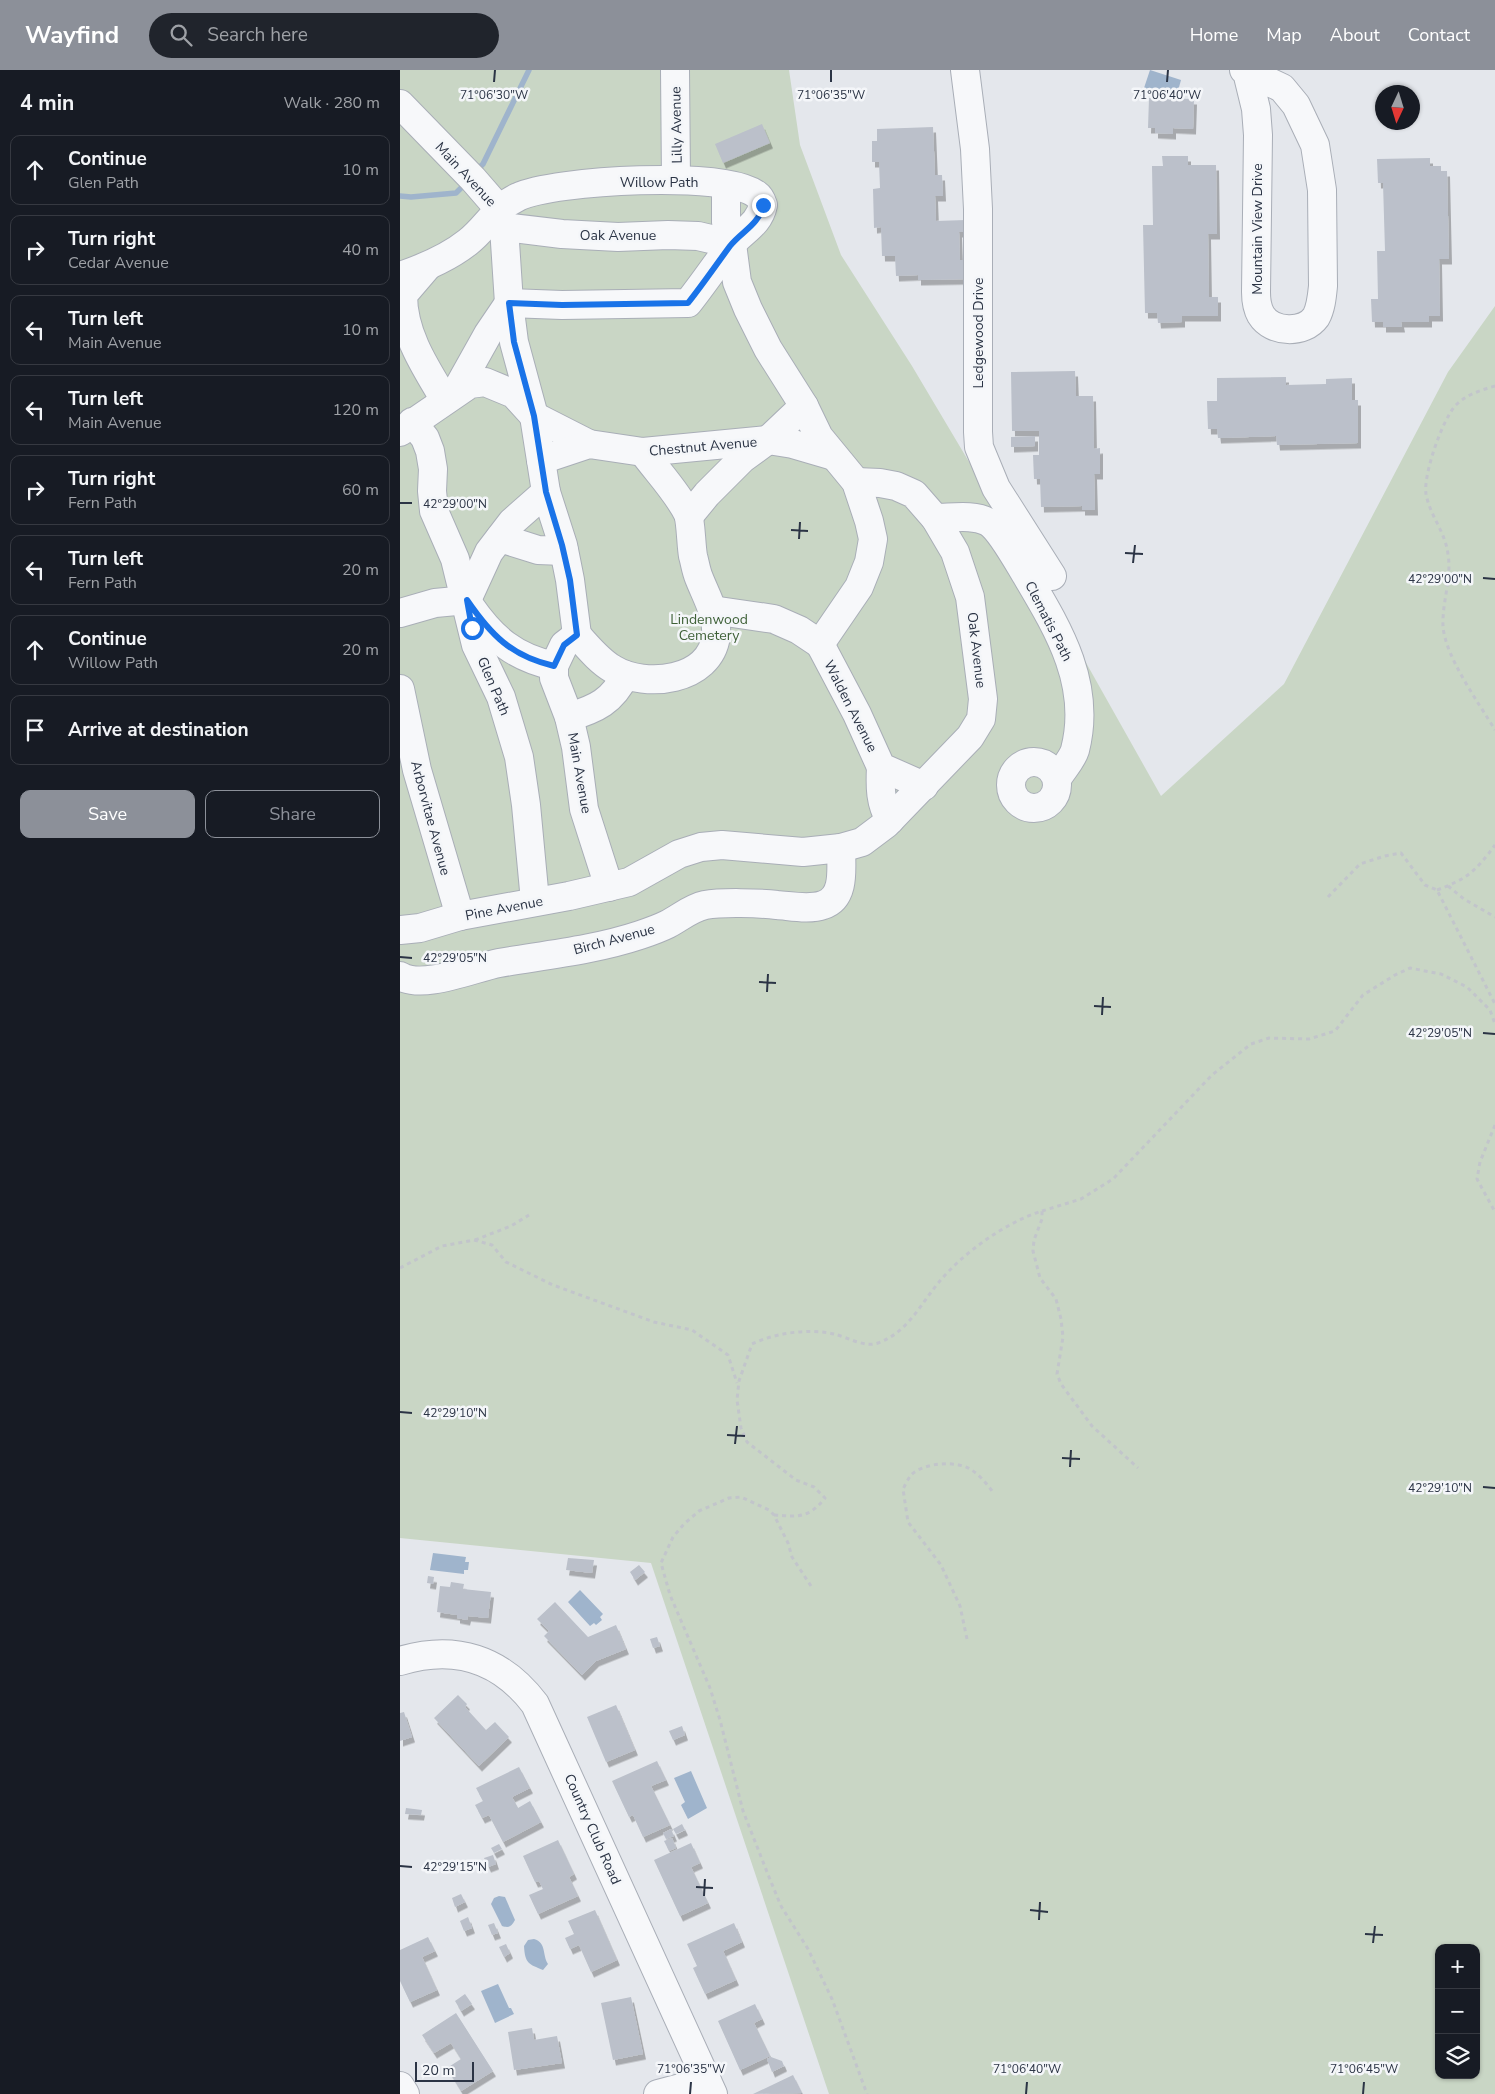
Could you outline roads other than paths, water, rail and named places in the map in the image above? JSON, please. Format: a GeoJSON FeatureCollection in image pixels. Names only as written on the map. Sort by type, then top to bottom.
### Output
{"type":"FeatureCollection","features":[{"type":"Feature","properties":{"kind":"street","name":"Lilly Avenue"},"geometry":{"type":"LineString","coordinates":[[675,70],[676,180]]}},
{"type":"Feature","properties":{"kind":"street","name":"Ledgewood Drive"},"geometry":{"type":"LineString","coordinates":[[965,70],[975,149],[978,209],[978,432],[980,447],[996,488],[1052,576]]}},
{"type":"Feature","properties":{"kind":"street","name":"Mountain View Drive"},"geometry":{"type":"LineString","coordinates":[[1246,71],[1282,88],[1296,105],[1314,145],[1322,190],[1323,286],[1322,300],[1316,316],[1310,323],[1302,327],[1280,328],[1270,324],[1262,316],[1258,306],[1256,292],[1258,135],[1256,109],[1246,71]]}},
{"type":"Feature","properties":{"kind":"street","name":"Main Avenue"},"geometry":{"type":"LineString","coordinates":[[400,104],[473,179],[502,218]]}},
{"type":"Feature","properties":{"kind":"street","name":"Willow Path"},"geometry":{"type":"LineString","coordinates":[[502,218],[518,196],[542,190],[642,179],[726,184],[746,189],[758,196],[763,205],[762,214],[749,230],[732,244]]}},
{"type":"Feature","properties":{"kind":"street"},"geometry":{"type":"LineString","coordinates":[[726,184],[726,222],[732,244],[737,282],[748,309],[768,350],[804,406],[819,438],[856,482]]}},
{"type":"Feature","properties":{"kind":"street","name":"Oak Avenue"},"geometry":{"type":"LineString","coordinates":[[502,218],[562,234],[618,237],[698,236],[732,244]]}},
{"type":"Feature","properties":{"kind":"street"},"geometry":{"type":"LineString","coordinates":[[400,276],[428,266],[467,243],[482,230],[502,218],[514,342],[534,416],[546,492],[564,551],[577,635],[596,656],[613,669],[625,675],[647,680],[675,677],[699,668],[710,655],[716,637],[716,623],[698,576],[690,541],[689,516],[643,452]]}},
{"type":"Feature","properties":{"kind":"street"},"geometry":{"type":"LineString","coordinates":[[509,303],[562,305],[688,303],[732,244]]}},
{"type":"Feature","properties":{"kind":"street"},"geometry":{"type":"LineString","coordinates":[[428,266],[404,294],[403,309],[413,345],[426,372],[450,396]]}},
{"type":"Feature","properties":{"kind":"street"},"geometry":{"type":"LineString","coordinates":[[450,396],[509,303]]}},
{"type":"Feature","properties":{"kind":"street"},"geometry":{"type":"LineString","coordinates":[[406,427],[470,384],[490,383],[514,394],[534,416]]}},
{"type":"Feature","properties":{"kind":"street","name":"Chestnut Avenue"},"geometry":{"type":"LineString","coordinates":[[534,416],[589,444],[643,452],[768,440],[804,406]]}},
{"type":"Feature","properties":{"kind":"street","name":"Glen Path"},"geometry":{"type":"LineString","coordinates":[[406,427],[425,438],[430,450],[433,469],[432,491],[434,511],[455,559],[467,600],[476,645],[501,697],[519,757],[536,901]]}},
{"type":"Feature","properties":{"kind":"street"},"geometry":{"type":"LineString","coordinates":[[689,516],[706,494],[742,459],[768,440],[793,444],[834,456]]}},
{"type":"Feature","properties":{"kind":"street","name":"Chestnut Avenue"},"geometry":{"type":"LineString","coordinates":[[541,460],[589,444]]}},
{"type":"Feature","properties":{"kind":"street","name":"Oak Avenue"},"geometry":{"type":"LineString","coordinates":[[609,887],[629,882],[678,854],[701,846],[722,845],[803,852],[841,848],[862,842],[890,820],[970,737],[980,719],[983,699],[970,597],[955,552],[935,518],[914,494],[896,486],[856,482]]}},
{"type":"Feature","properties":{"kind":"street","name":"Walden Avenue"},"geometry":{"type":"LineString","coordinates":[[820,644],[859,587],[870,562],[872,539],[869,521],[856,482]]}},
{"type":"Feature","properties":{"kind":"street"},"geometry":{"type":"LineString","coordinates":[[467,600],[489,552],[512,522],[546,492]]}},
{"type":"Feature","properties":{"kind":"street","name":"Clematis Path"},"geometry":{"type":"LineString","coordinates":[[935,518],[972,517],[989,523],[1009,547],[1062,640],[1077,680],[1079,716],[1075,752],[1057,779]]}},
{"type":"Feature","properties":{"kind":"street"},"geometry":{"type":"LineString","coordinates":[[500,538],[538,550],[564,551]]}},
{"type":"Feature","properties":{"kind":"street"},"geometry":{"type":"LineString","coordinates":[[404,618],[435,603],[467,600]]}},
{"type":"Feature","properties":{"kind":"street"},"geometry":{"type":"LineString","coordinates":[[467,600],[484,626],[516,653],[535,662],[554,666],[564,645],[577,635]]}},
{"type":"Feature","properties":{"kind":"street","name":"Walden Avenue"},"geometry":{"type":"LineString","coordinates":[[712,610],[774,619],[798,630],[820,644],[857,714],[882,768],[880,787],[883,808],[890,820]]}},
{"type":"Feature","properties":{"kind":"street","name":"Main Avenue"},"geometry":{"type":"LineString","coordinates":[[554,666],[554,678],[569,717],[580,766],[584,809],[609,887]]}},
{"type":"Feature","properties":{"kind":"street","name":"Main Avenue"},"geometry":{"type":"LineString","coordinates":[[569,717],[586,712],[607,700],[619,689],[625,675]]}},
{"type":"Feature","properties":{"kind":"street","name":"Arborvitae Avenue"},"geometry":{"type":"LineString","coordinates":[[400,689],[417,770],[460,916]]}},
{"type":"Feature","properties":{"kind":"street","name":"Walden Avenue"},"geometry":{"type":"LineString","coordinates":[[882,768],[924,786]]}},
{"type":"Feature","properties":{"kind":"street","name":"Birch Avenue"},"geometry":{"type":"LineString","coordinates":[[400,976],[414,981],[426,981],[485,966],[596,947],[640,935],[669,924],[686,912],[706,905],[773,904],[808,907],[824,905],[835,896],[841,883],[841,848]]}},
{"type":"Feature","properties":{"kind":"street","name":"Pine Avenue"},"geometry":{"type":"LineString","coordinates":[[400,930],[420,928],[460,916],[609,887]]}},
{"type":"Feature","properties":{"kind":"street","name":"Country Club Road"},"geometry":{"type":"LineString","coordinates":[[400,1662],[424,1655],[440,1654],[472,1658],[487,1663],[514,1680],[535,1704],[710,2088]]}},
{"type":"Feature","properties":{"kind":"street"},"geometry":{"type":"LineString","coordinates":[[400,2086],[405,2094]]}},
{"type":"Feature","properties":{"kind":"street"},"geometry":{"type":"LineString","coordinates":[[658,2094],[710,2088]]}},
{"type":"Feature","properties":{"kind":"water"},"geometry":{"type":"Polygon","coordinates":[[[1150,70],[1181,80],[1176,98],[1144,88],[1150,70]]]}},
{"type":"Feature","properties":{"kind":"water"},"geometry":{"type":"Polygon","coordinates":[[[433,1553],[466,1557],[465,1562],[469,1562],[468,1570],[464,1570],[464,1574],[430,1570],[433,1553]]]}},
{"type":"Feature","properties":{"kind":"water"},"geometry":{"type":"Polygon","coordinates":[[[580,1590],[603,1614],[600,1617],[602,1620],[596,1625],[594,1623],[590,1626],[568,1602],[580,1590]]]}},
{"type":"Feature","properties":{"kind":"water"},"geometry":{"type":"Polygon","coordinates":[[[691,1771],[707,1808],[688,1819],[681,1805],[685,1802],[674,1778],[691,1771]]]}},
{"type":"Feature","properties":{"kind":"water"},"geometry":{"type":"Polygon","coordinates":[[[499,1896],[505,1897],[515,1920],[510,1926],[502,1926],[491,1904],[494,1898],[499,1896]]]}},
{"type":"Feature","properties":{"kind":"water"},"geometry":{"type":"Polygon","coordinates":[[[534,1939],[543,1946],[548,1964],[543,1970],[531,1965],[525,1956],[524,1946],[528,1940],[534,1939]]]}},
{"type":"Feature","properties":{"kind":"water"},"geometry":{"type":"Polygon","coordinates":[[[498,1984],[509,2008],[511,2008],[514,2014],[495,2023],[481,1991],[498,1984]]]}},
{"type":"Feature","properties":{"kind":"waterway"},"geometry":{"type":"LineString","coordinates":[[475,172],[483,164],[529,70]]}},
{"type":"Feature","properties":{"kind":"waterway"},"geometry":{"type":"LineString","coordinates":[[400,196],[411,197],[456,193],[466,183]]}},
{"type":"Feature","properties":{"kind":"park label","name":"Lindenwood Cemetery"},"geometry":{"type":"Point","coordinates":[709,628]}}]}
